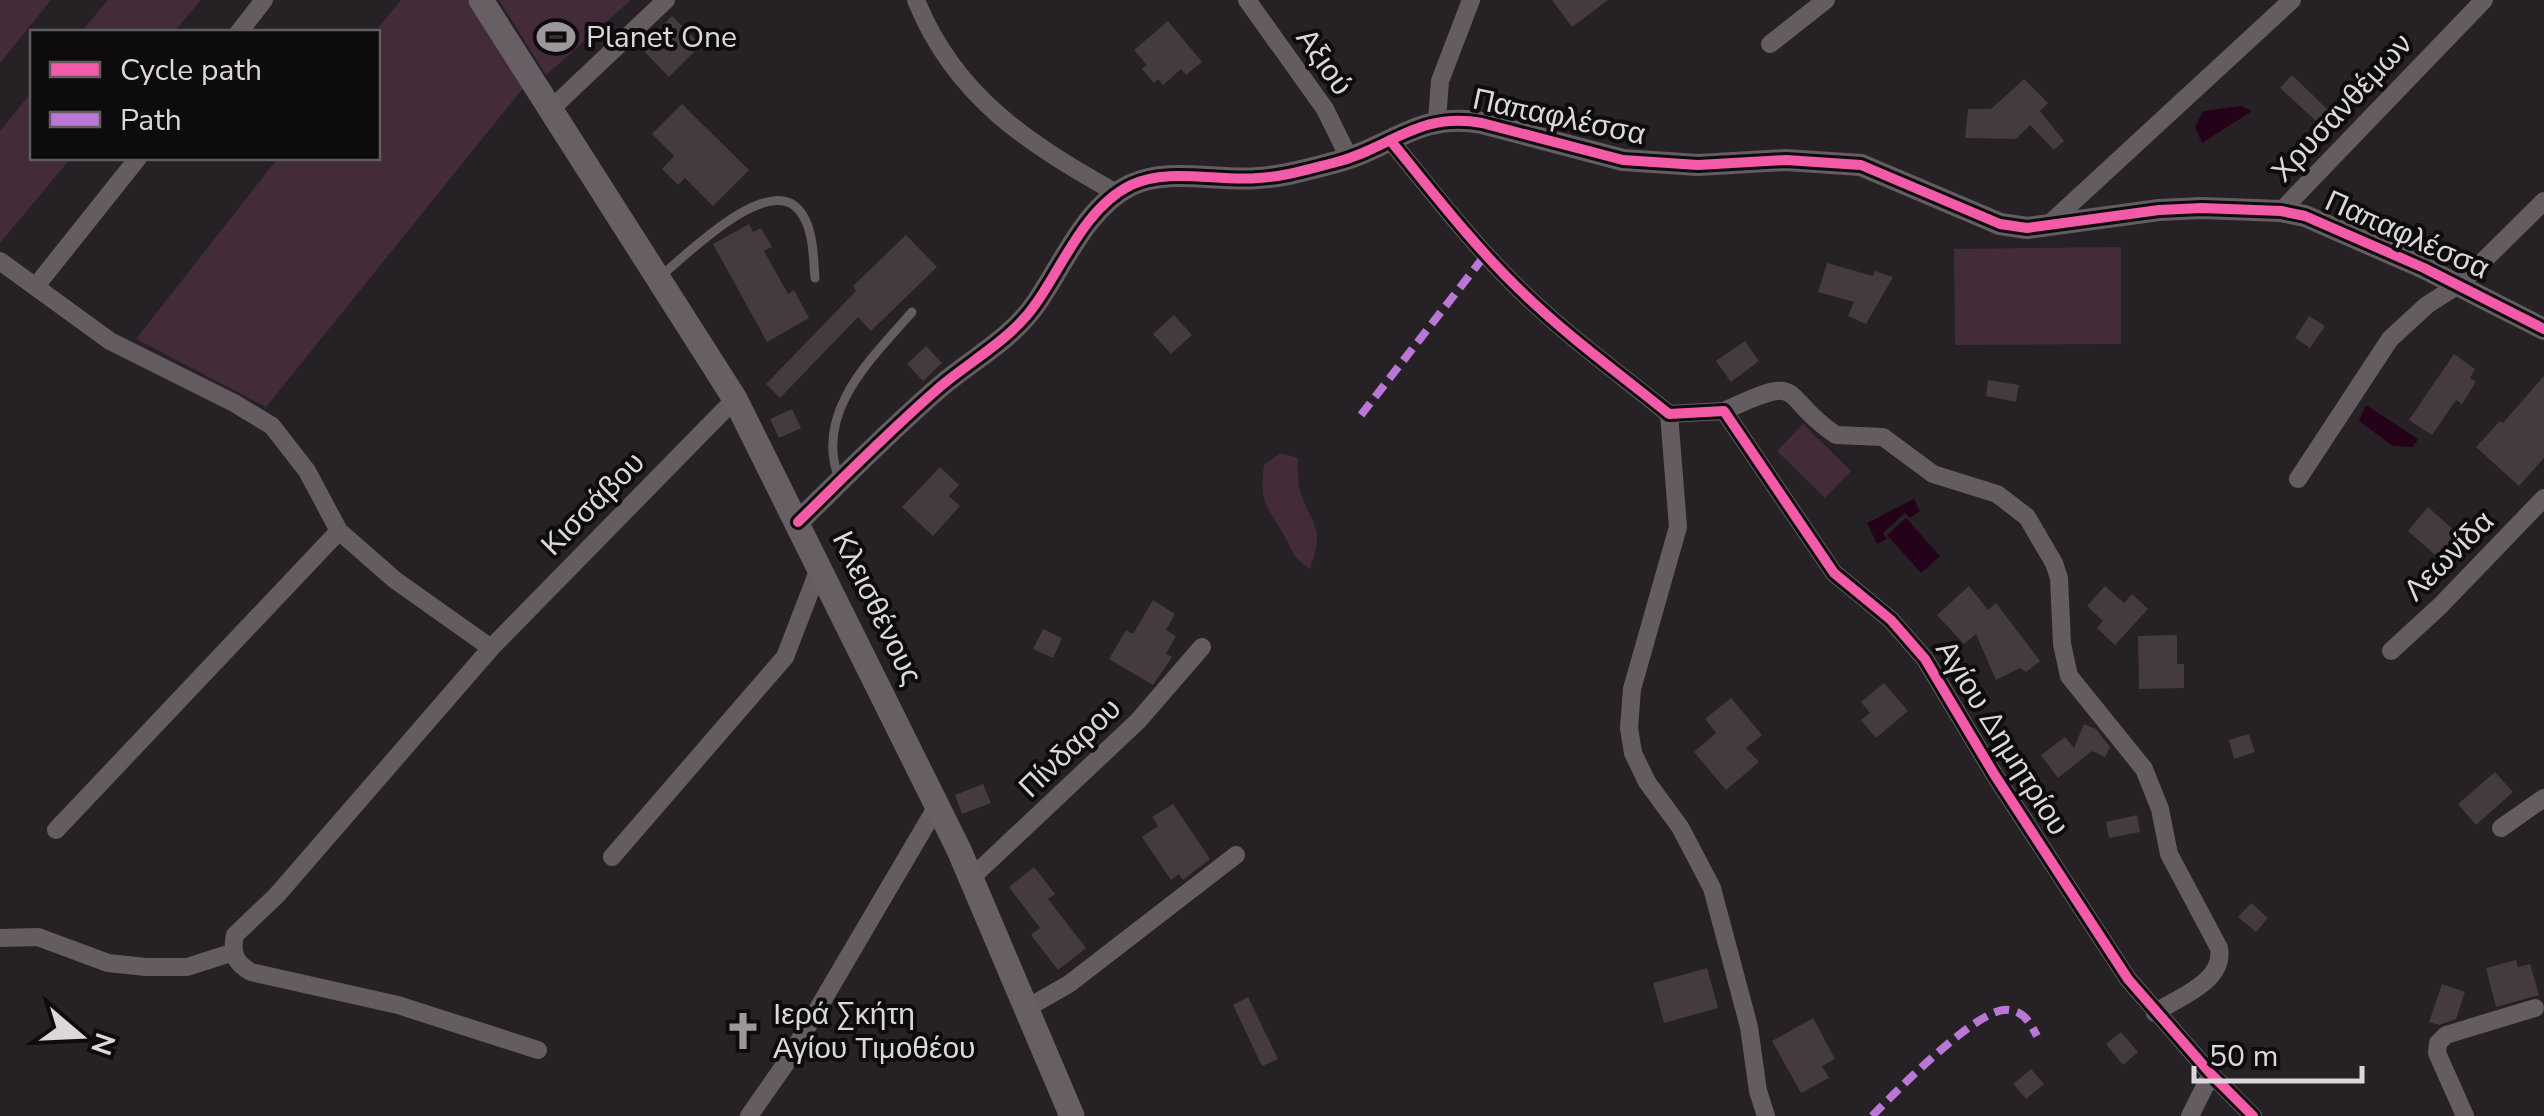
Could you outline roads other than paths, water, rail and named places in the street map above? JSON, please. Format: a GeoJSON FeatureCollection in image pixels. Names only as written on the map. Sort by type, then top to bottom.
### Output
{"type":"FeatureCollection","features":[{"type":"Feature","properties":{"kind":"main road","name":"Κλεισθένους"},"geometry":{"type":"LineString","coordinates":[[481,0],[735,399],[937,806],[1072,1116]]}},
{"type":"Feature","properties":{"kind":"street"},"geometry":{"type":"LineString","coordinates":[[240,30],[264,0]]}},
{"type":"Feature","properties":{"kind":"street"},"geometry":{"type":"LineString","coordinates":[[552,108],[666,0]]}},
{"type":"Feature","properties":{"kind":"street"},"geometry":{"type":"LineString","coordinates":[[916,0],[944,54],[991,110],[1048,155],[1118,194]]}},
{"type":"Feature","properties":{"kind":"street","name":"Αξιού"},"geometry":{"type":"LineString","coordinates":[[1247,0],[1325,109],[1349,158]]}},
{"type":"Feature","properties":{"kind":"street"},"geometry":{"type":"LineString","coordinates":[[1437,120],[1440,80],[1471,0]]}},
{"type":"Feature","properties":{"kind":"street"},"geometry":{"type":"LineString","coordinates":[[1770,44],[1826,0]]}},
{"type":"Feature","properties":{"kind":"street"},"geometry":{"type":"LineString","coordinates":[[2046,226],[2292,0]]}},
{"type":"Feature","properties":{"kind":"street","name":"Χρυσανθέμων"},"geometry":{"type":"LineString","coordinates":[[2281,211],[2484,0]]}},
{"type":"Feature","properties":{"kind":"street","name":"Παπαφλέσσα"},"geometry":{"type":"LineString","coordinates":[[798,522],[926,400],[1018,326],[1098,209],[1131,185],[1155,178],[1259,178],[1349,158],[1437,120],[1482,123],[1623,160],[1698,166],[1786,160],[1861,164],[2000,224],[2046,226],[2202,208],[2281,211],[2332,227],[2460,284],[2544,329]]}},
{"type":"Feature","properties":{"kind":"street"},"geometry":{"type":"LineString","coordinates":[[1390,140],[1521,292],[1669,414],[1724,411],[1776,389],[1788,391],[1836,435],[1883,437],[1932,474],[1997,494],[2027,517],[2059,578],[2062,644],[2069,676],[2144,769],[2160,809],[2169,854],[2219,948],[2219,964],[2211,977],[2154,1013]]}},
{"type":"Feature","properties":{"kind":"street"},"geometry":{"type":"LineString","coordinates":[[36,286],[136,160]]}},
{"type":"Feature","properties":{"kind":"street"},"geometry":{"type":"LineString","coordinates":[[2298,479],[2390,339],[2427,305],[2460,284],[2544,201]]}},
{"type":"Feature","properties":{"kind":"street"},"geometry":{"type":"LineString","coordinates":[[0,261],[110,341],[272,426],[306,472],[339,531],[395,580],[491,648]]}},
{"type":"Feature","properties":{"kind":"street","name":"Κισσάβου"},"geometry":{"type":"LineString","coordinates":[[234,952],[235,935],[276,896],[491,648],[735,399]]}},
{"type":"Feature","properties":{"kind":"street","name":"Αγίου Δημητρίου"},"geometry":{"type":"LineString","coordinates":[[1724,411],[1834,574],[1891,620],[1925,659],[2128,979],[2154,1013],[2253,1116]]}},
{"type":"Feature","properties":{"kind":"street"},"geometry":{"type":"LineString","coordinates":[[1669,414],[1678,527],[1632,689],[1629,728],[1633,753],[1647,782],[1680,827],[1712,888],[1749,1027],[1758,1091],[1766,1116]]}},
{"type":"Feature","properties":{"kind":"street","name":"Λεωνίδα"},"geometry":{"type":"LineString","coordinates":[[2391,651],[2544,498]]}},
{"type":"Feature","properties":{"kind":"street"},"geometry":{"type":"LineString","coordinates":[[56,830],[339,531]]}},
{"type":"Feature","properties":{"kind":"street"},"geometry":{"type":"LineString","coordinates":[[612,857],[782,662],[820,566]]}},
{"type":"Feature","properties":{"kind":"street","name":"Πίνδαρου"},"geometry":{"type":"LineString","coordinates":[[969,880],[1138,721],[1202,648]]}},
{"type":"Feature","properties":{"kind":"street"},"geometry":{"type":"LineString","coordinates":[[2501,828],[2544,798]]}},
{"type":"Feature","properties":{"kind":"street"},"geometry":{"type":"LineString","coordinates":[[749,1116],[786,1063],[937,806]]}},
{"type":"Feature","properties":{"kind":"street"},"geometry":{"type":"LineString","coordinates":[[1026,1009],[1069,984],[1236,856]]}},
{"type":"Feature","properties":{"kind":"street"},"geometry":{"type":"LineString","coordinates":[[0,938],[38,937],[108,963],[146,967],[186,967],[234,952],[240,966],[252,972],[398,1005],[538,1050]]}},
{"type":"Feature","properties":{"kind":"street"},"geometry":{"type":"LineString","coordinates":[[2465,1116],[2438,1053],[2438,1043],[2446,1035],[2536,1008]]}},
{"type":"Feature","properties":{"kind":"street"},"geometry":{"type":"LineString","coordinates":[[2190,1116],[2211,1074]]}},
{"type":"Feature","properties":{"kind":"lane"},"geometry":{"type":"LineString","coordinates":[[658,278],[734,217],[759,203],[780,199],[796,206],[802,215],[812,240],[815,278]]}},
{"type":"Feature","properties":{"kind":"lane"},"geometry":{"type":"LineString","coordinates":[[840,481],[833,446],[842,405],[854,378],[912,312]]}},
{"type":"Feature","properties":{"kind":"place","name":"Planet One"},"geometry":{"type":"Point","coordinates":[556,37]}},
{"type":"Feature","properties":{"kind":"place","name":"Ιερά Σκήτη Αγίου Τιμοθέου"},"geometry":{"type":"Point","coordinates":[743,1031]}}]}
